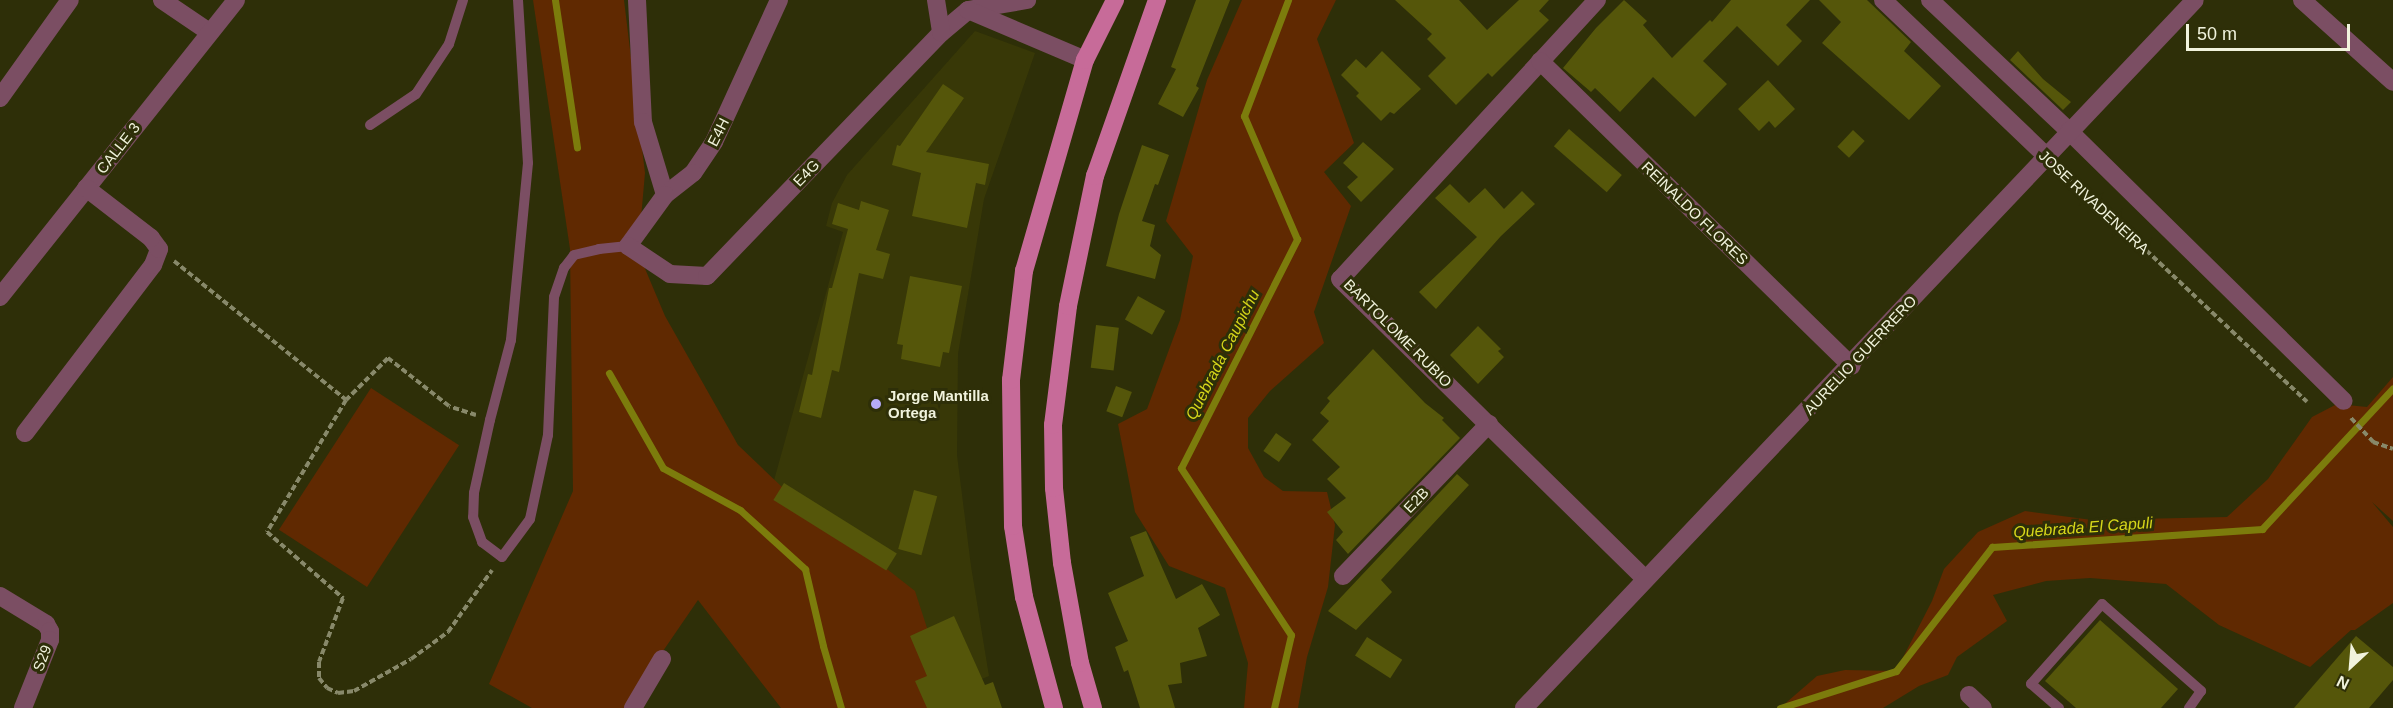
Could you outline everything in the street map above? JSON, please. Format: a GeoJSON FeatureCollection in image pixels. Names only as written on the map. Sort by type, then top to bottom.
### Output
{"type":"FeatureCollection","features":[{"type":"Feature","properties":{"kind":"main road"},"geometry":{"type":"LineString","coordinates":[[1054,708],[1024,597],[1013,526],[1011,380],[1024,271],[1085,60],[1115,0]]}},
{"type":"Feature","properties":{"kind":"main road"},"geometry":{"type":"LineString","coordinates":[[1093,708],[1080,663],[1062,563],[1054,488],[1053,425],[1068,306],[1095,176],[1157,0]]}},
{"type":"Feature","properties":{"kind":"street"},"geometry":{"type":"LineString","coordinates":[[0,98],[70,0]]}},
{"type":"Feature","properties":{"kind":"street"},"geometry":{"type":"LineString","coordinates":[[162,0],[208,32]]}},
{"type":"Feature","properties":{"kind":"street","name":"CALLE 3"},"geometry":{"type":"LineString","coordinates":[[0,297],[208,32],[236,0]]}},
{"type":"Feature","properties":{"kind":"street"},"geometry":{"type":"LineString","coordinates":[[637,0],[643,122],[665,195]]}},
{"type":"Feature","properties":{"kind":"street","name":"E4H"},"geometry":{"type":"LineString","coordinates":[[628,246],[665,195],[693,173],[714,142],[779,0]]}},
{"type":"Feature","properties":{"kind":"street"},"geometry":{"type":"LineString","coordinates":[[936,0],[941,33]]}},
{"type":"Feature","properties":{"kind":"street"},"geometry":{"type":"LineString","coordinates":[[968,10],[1027,0]]}},
{"type":"Feature","properties":{"kind":"street","name":"BARTOLOME RUBIO"},"geometry":{"type":"LineString","coordinates":[[1597,0],[1340,279],[1644,578]]}},
{"type":"Feature","properties":{"kind":"street","name":"JOSE RIVADENEIRA"},"geometry":{"type":"LineString","coordinates":[[1883,0],[2046,156]]}},
{"type":"Feature","properties":{"kind":"street"},"geometry":{"type":"LineString","coordinates":[[1930,0],[2069,132],[2344,401]]}},
{"type":"Feature","properties":{"kind":"street","name":"AURELIO GUERRERO"},"geometry":{"type":"LineString","coordinates":[[1524,708],[1644,578],[1851,366],[2195,0]]}},
{"type":"Feature","properties":{"kind":"street"},"geometry":{"type":"LineString","coordinates":[[2302,0],[2393,82]]}},
{"type":"Feature","properties":{"kind":"street"},"geometry":{"type":"LineString","coordinates":[[968,10],[1085,60]]}},
{"type":"Feature","properties":{"kind":"street","name":"E4G"},"geometry":{"type":"LineString","coordinates":[[628,246],[669,274],[707,276],[941,33],[968,10]]}},
{"type":"Feature","properties":{"kind":"street","name":"REINALDO FLORES"},"geometry":{"type":"LineString","coordinates":[[1540,61],[1851,366]]}},
{"type":"Feature","properties":{"kind":"street"},"geometry":{"type":"LineString","coordinates":[[25,434],[153,265],[159,249],[151,238],[86,188]]}},
{"type":"Feature","properties":{"kind":"street","name":"E2B"},"geometry":{"type":"LineString","coordinates":[[1343,576],[1489,424]]}},
{"type":"Feature","properties":{"kind":"street","name":"S29"},"geometry":{"type":"LineString","coordinates":[[0,596],[46,624],[50,631],[50,640],[23,708]]}},
{"type":"Feature","properties":{"kind":"street"},"geometry":{"type":"LineString","coordinates":[[633,708],[662,659]]}},
{"type":"Feature","properties":{"kind":"street"},"geometry":{"type":"LineString","coordinates":[[1969,695],[1983,708]]}},
{"type":"Feature","properties":{"kind":"lane"},"geometry":{"type":"LineString","coordinates":[[370,125],[416,94],[448,44],[463,0]]}},
{"type":"Feature","properties":{"kind":"lane"},"geometry":{"type":"LineString","coordinates":[[518,0],[528,163],[511,340],[474,493],[473,517],[482,542],[502,557],[530,519],[548,435],[554,297],[564,268],[574,255],[599,249],[628,246]]}},
{"type":"Feature","properties":{"kind":"lane"},"geometry":{"type":"LineString","coordinates":[[2059,708],[2031,684],[2102,604],[2201,691],[2189,708]]}},
{"type":"Feature","properties":{"kind":"path","name":"JOSE RIVADENEIRA"},"geometry":{"type":"LineString","coordinates":[[2046,156],[2307,402]]}},
{"type":"Feature","properties":{"kind":"path"},"geometry":{"type":"LineString","coordinates":[[159,249],[346,400]]}},
{"type":"Feature","properties":{"kind":"path"},"geometry":{"type":"LineString","coordinates":[[490,420],[450,406],[388,358],[346,400],[267,532],[343,598],[320,662],[320,678],[327,688],[338,693],[354,691],[411,659],[448,632],[502,557]]}},
{"type":"Feature","properties":{"kind":"path"},"geometry":{"type":"LineString","coordinates":[[2352,420],[2373,441],[2393,449]]}},
{"type":"Feature","properties":{"kind":"shaded area"},"geometry":{"type":"Polygon","coordinates":[[[533,0],[624,0],[645,173],[638,252],[665,316],[738,445],[781,486],[915,591],[953,708],[781,708],[698,600],[624,708],[532,708],[489,684],[573,491],[570,249],[533,0]]]}},
{"type":"Feature","properties":{"kind":"shaded area"},"geometry":{"type":"Polygon","coordinates":[[[1242,0],[1336,0],[1317,39],[1354,143],[1324,172],[1351,206],[1314,312],[1324,343],[1270,391],[1248,418],[1248,448],[1264,477],[1283,491],[1327,492],[1335,525],[1328,587],[1307,657],[1298,708],[1244,708],[1248,663],[1225,588],[1169,566],[1135,512],[1118,424],[1147,409],[1180,320],[1193,256],[1166,221],[1207,80],[1242,0]]]}},
{"type":"Feature","properties":{"kind":"shaded area","name":"Jorge Mantilla Ortega"},"geometry":{"type":"Polygon","coordinates":[[[975,31],[1035,53],[984,199],[958,354],[957,455],[971,566],[989,676],[912,708],[768,502],[843,232],[826,226],[832,203],[847,175],[975,31]]]}},
{"type":"Feature","properties":{"kind":"shaded area"},"geometry":{"type":"Polygon","coordinates":[[[2393,377],[2393,521],[2372,502],[2393,527],[2393,603],[2355,630],[2351,630],[2310,667],[2219,625],[2166,584],[2090,578],[2046,581],[1993,595],[2007,621],[1957,657],[1948,675],[1919,686],[1883,708],[1780,708],[1817,676],[1845,670],[1896,671],[1932,601],[1944,569],[1978,532],[2025,511],[2092,520],[2227,517],[2268,479],[2312,417],[2337,404],[2367,407],[2393,377]]]}},
{"type":"Feature","properties":{"kind":"shaded area"},"geometry":{"type":"Polygon","coordinates":[[[371,388],[459,445],[367,587],[279,530],[371,388]]]}},
{"type":"Feature","properties":{"kind":"building"},"geometry":{"type":"Polygon","coordinates":[[[1196,0],[1230,0],[1196,86],[1199,88],[1183,117],[1158,104],[1176,69],[1171,67],[1196,0]]]}},
{"type":"Feature","properties":{"kind":"building"},"geometry":{"type":"Polygon","coordinates":[[[1395,0],[1459,0],[1487,30],[1519,0],[1549,0],[1539,11],[1549,20],[1492,77],[1488,73],[1456,105],[1428,76],[1446,58],[1427,39],[1432,34],[1395,0]]]}},
{"type":"Feature","properties":{"kind":"building"},"geometry":{"type":"Polygon","coordinates":[[[1624,0],[1647,21],[1643,25],[1672,58],[1710,20],[1712,22],[1731,0],[1810,0],[1786,25],[1802,41],[1778,66],[1737,26],[1703,61],[1727,84],[1695,117],[1653,77],[1620,112],[1595,88],[1591,92],[1563,68],[1596,28],[1624,0]]]}},
{"type":"Feature","properties":{"kind":"building"},"geometry":{"type":"Polygon","coordinates":[[[1819,0],[1867,0],[1911,42],[1904,51],[1941,86],[1909,120],[1822,43],[1841,22],[1819,0]]]}},
{"type":"Feature","properties":{"kind":"building"},"geometry":{"type":"Polygon","coordinates":[[[1382,51],[1421,89],[1394,114],[1390,112],[1381,121],[1356,96],[1359,93],[1341,75],[1356,59],[1366,68],[1382,51]]]}},
{"type":"Feature","properties":{"kind":"building"},"geometry":{"type":"Polygon","coordinates":[[[2018,51],[2043,79],[2071,102],[2063,110],[2010,60],[2018,51]]]}},
{"type":"Feature","properties":{"kind":"building"},"geometry":{"type":"Polygon","coordinates":[[[1768,80],[1795,109],[1775,128],[1769,121],[1759,131],[1738,109],[1768,80]]]}},
{"type":"Feature","properties":{"kind":"building"},"geometry":{"type":"Polygon","coordinates":[[[943,84],[964,98],[926,152],[989,164],[985,185],[976,183],[967,228],[912,216],[921,173],[892,165],[897,145],[900,146],[943,84]]]}},
{"type":"Feature","properties":{"kind":"building"},"geometry":{"type":"Polygon","coordinates":[[[1569,129],[1622,175],[1607,192],[1554,146],[1569,129]]]}},
{"type":"Feature","properties":{"kind":"building"},"geometry":{"type":"Polygon","coordinates":[[[1853,130],[1865,141],[1849,158],[1837,147],[1853,130]]]}},
{"type":"Feature","properties":{"kind":"building"},"geometry":{"type":"Polygon","coordinates":[[[1363,142],[1394,169],[1361,202],[1347,187],[1358,177],[1343,163],[1363,142]]]}},
{"type":"Feature","properties":{"kind":"building"},"geometry":{"type":"Polygon","coordinates":[[[1142,145],[1169,155],[1158,185],[1155,184],[1142,221],[1155,225],[1150,246],[1161,255],[1155,279],[1106,266],[1119,214],[1142,145]]]}},
{"type":"Feature","properties":{"kind":"building"},"geometry":{"type":"Polygon","coordinates":[[[1450,184],[1469,203],[1485,188],[1504,209],[1522,191],[1535,204],[1501,236],[1436,309],[1419,292],[1477,237],[1435,198],[1450,184]]]}},
{"type":"Feature","properties":{"kind":"building"},"geometry":{"type":"Polygon","coordinates":[[[861,201],[889,210],[876,250],[890,254],[883,279],[859,273],[839,372],[832,370],[821,418],[799,412],[808,374],[812,375],[829,288],[832,288],[848,229],[832,224],[838,203],[859,210],[861,201]]]}},
{"type":"Feature","properties":{"kind":"building"},"geometry":{"type":"Polygon","coordinates":[[[910,276],[962,286],[949,353],[943,352],[940,367],[901,359],[903,345],[897,344],[910,276]]]}},
{"type":"Feature","properties":{"kind":"building"},"geometry":{"type":"Polygon","coordinates":[[[1138,296],[1165,311],[1152,335],[1125,320],[1138,296]]]}},
{"type":"Feature","properties":{"kind":"building"},"geometry":{"type":"Polygon","coordinates":[[[1096,325],[1119,328],[1114,370],[1091,368],[1096,325]]]}},
{"type":"Feature","properties":{"kind":"building"},"geometry":{"type":"Polygon","coordinates":[[[1478,326],[1501,349],[1498,351],[1504,357],[1478,384],[1450,355],[1478,326]]]}},
{"type":"Feature","properties":{"kind":"building"},"geometry":{"type":"Polygon","coordinates":[[[1373,349],[1425,403],[1444,418],[1442,420],[1460,438],[1348,554],[1336,540],[1343,532],[1327,512],[1346,498],[1327,479],[1340,467],[1312,440],[1329,421],[1320,413],[1330,401],[1327,398],[1373,349]]]}},
{"type":"Feature","properties":{"kind":"building"},"geometry":{"type":"Polygon","coordinates":[[[1116,386],[1132,392],[1122,417],[1106,411],[1116,386]]]}},
{"type":"Feature","properties":{"kind":"building"},"geometry":{"type":"Polygon","coordinates":[[[1276,433],[1292,444],[1279,462],[1263,451],[1276,433]]]}},
{"type":"Feature","properties":{"kind":"building"},"geometry":{"type":"Polygon","coordinates":[[[1457,474],[1469,485],[1381,580],[1392,592],[1356,630],[1328,611],[1457,474]]]}},
{"type":"Feature","properties":{"kind":"building"},"geometry":{"type":"Polygon","coordinates":[[[784,483],[897,553],[886,570],[773,500],[784,483]]]}},
{"type":"Feature","properties":{"kind":"building"},"geometry":{"type":"Polygon","coordinates":[[[914,490],[937,496],[921,555],[898,549],[914,490]]]}},
{"type":"Feature","properties":{"kind":"building"},"geometry":{"type":"Polygon","coordinates":[[[1146,531],[1176,599],[1202,584],[1220,615],[1198,628],[1207,656],[1180,663],[1182,683],[1168,685],[1175,708],[1140,708],[1128,670],[1124,672],[1115,647],[1128,641],[1108,593],[1144,576],[1130,537],[1146,531]]]}},
{"type":"Feature","properties":{"kind":"building"},"geometry":{"type":"Polygon","coordinates":[[[954,616],[985,685],[993,682],[1002,708],[927,708],[915,681],[927,676],[910,636],[954,616]]]}},
{"type":"Feature","properties":{"kind":"building"},"geometry":{"type":"Polygon","coordinates":[[[2100,620],[2178,689],[2161,708],[2076,708],[2045,681],[2100,620]]]}},
{"type":"Feature","properties":{"kind":"building"},"geometry":{"type":"Polygon","coordinates":[[[2356,636],[2393,667],[2393,680],[2369,708],[2294,708],[2356,636]]]}},
{"type":"Feature","properties":{"kind":"building"},"geometry":{"type":"Polygon","coordinates":[[[1367,637],[1402,660],[1390,678],[1355,655],[1367,637]]]}},
{"type":"Feature","properties":{"kind":"waterway"},"geometry":{"type":"LineString","coordinates":[[555,0],[577,147]]}},
{"type":"Feature","properties":{"kind":"waterway","name":"Quebrada Caupichu"},"geometry":{"type":"LineString","coordinates":[[1274,708],[1291,635],[1181,468],[1297,239],[1244,116],[1288,0]]}},
{"type":"Feature","properties":{"kind":"waterway"},"geometry":{"type":"LineString","coordinates":[[609,373],[663,468],[740,510],[805,569],[823,646],[841,708]]}},
{"type":"Feature","properties":{"kind":"waterway","name":"Quebrada El Capuli"},"geometry":{"type":"LineString","coordinates":[[1780,708],[1896,671],[1992,547],[2262,529],[2393,388]]}},
{"type":"Feature","properties":{"kind":"place","name":"Jorge Mantilla Ortega"},"geometry":{"type":"Point","coordinates":[876,404]}}]}
